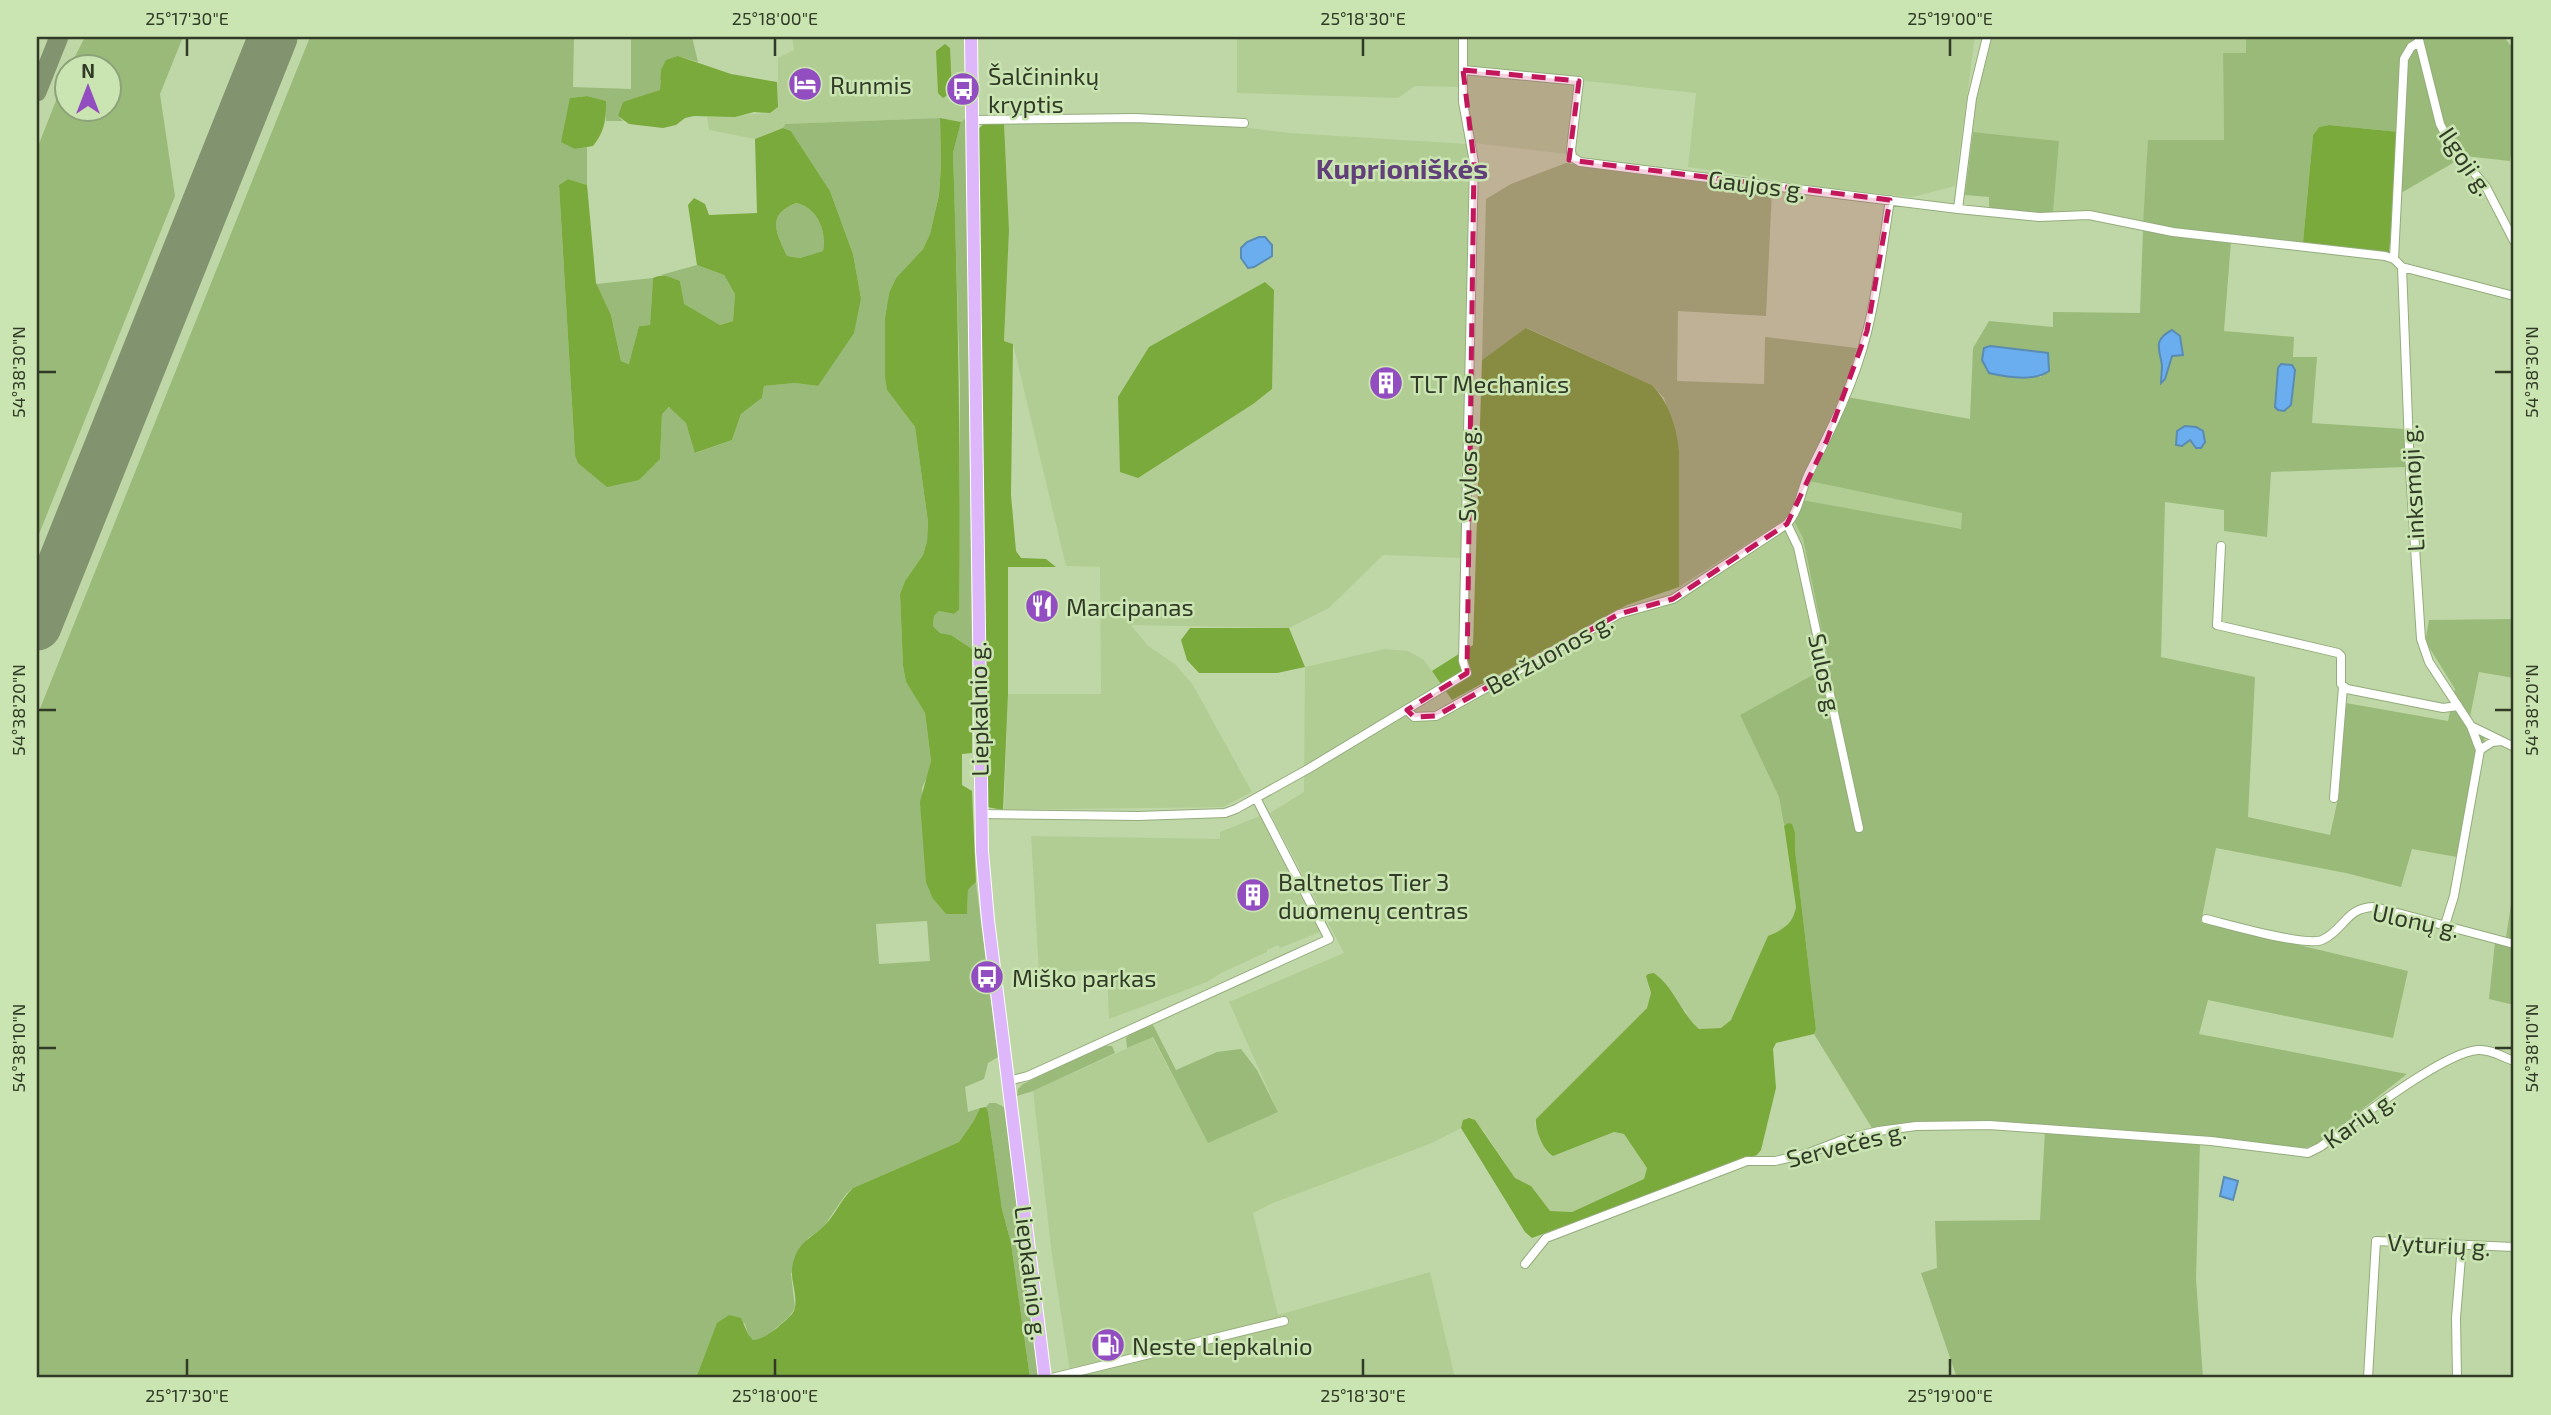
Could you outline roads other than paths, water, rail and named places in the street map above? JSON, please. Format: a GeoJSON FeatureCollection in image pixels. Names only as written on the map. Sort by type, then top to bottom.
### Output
{"type":"FeatureCollection","features":[{"type":"Feature","properties":{"kind":"highway","name":"Liepkalnio g."},"geometry":{"type":"LineString","coordinates":[[971,37],[980,814],[984,886],[1045,1378]]}},
{"type":"Feature","properties":{"kind":"street","name":"Svylos g."},"geometry":{"type":"LineString","coordinates":[[1407,710],[1467,673],[1463,661],[1474,162],[1463,102],[1463,37]]}},
{"type":"Feature","properties":{"kind":"street"},"geometry":{"type":"LineString","coordinates":[[1958,209],[1972,98],[1987,37]]}},
{"type":"Feature","properties":{"kind":"street"},"geometry":{"type":"LineString","coordinates":[[2419,39],[2404,59],[2394,260],[2402,267],[2514,296]]}},
{"type":"Feature","properties":{"kind":"street","name":"Ilgoji g."},"geometry":{"type":"LineString","coordinates":[[2419,39],[2440,124],[2451,145],[2486,187],[2514,241]]}},
{"type":"Feature","properties":{"kind":"street","name":"Gaujos g."},"geometry":{"type":"LineString","coordinates":[[1463,70],[1579,81],[1571,150],[1572,157],[1580,162],[1958,209],[2039,217],[2081,215],[2173,232],[2385,256],[2394,260]]}},
{"type":"Feature","properties":{"kind":"street"},"geometry":{"type":"LineString","coordinates":[[971,120],[1135,118],[1244,123]]}},
{"type":"Feature","properties":{"kind":"street"},"geometry":{"type":"LineString","coordinates":[[1787,524],[1793,518],[1808,473],[1827,440],[1855,373],[1867,331],[1890,200]]}},
{"type":"Feature","properties":{"kind":"street","name":"Linksmoji g."},"geometry":{"type":"LineString","coordinates":[[2402,267],[2421,639],[2429,662],[2471,726],[2480,750]]}},
{"type":"Feature","properties":{"kind":"street","name":"Beržuonos g."},"geometry":{"type":"LineString","coordinates":[[1407,710],[1415,717],[1436,716],[1619,614],[1673,599],[1787,524]]}},
{"type":"Feature","properties":{"kind":"street","name":"Sulos g."},"geometry":{"type":"LineString","coordinates":[[1787,524],[1798,547],[1859,828]]}},
{"type":"Feature","properties":{"kind":"street"},"geometry":{"type":"LineString","coordinates":[[2221,546],[2217,625],[2338,653],[2341,656],[2343,687],[2334,799]]}},
{"type":"Feature","properties":{"kind":"street"},"geometry":{"type":"LineString","coordinates":[[2343,687],[2443,708],[2458,706]]}},
{"type":"Feature","properties":{"kind":"street"},"geometry":{"type":"LineString","coordinates":[[980,814],[1212,815],[1236,809],[1407,710]]}},
{"type":"Feature","properties":{"kind":"street"},"geometry":{"type":"LineString","coordinates":[[2471,726],[2514,747]]}},
{"type":"Feature","properties":{"kind":"street"},"geometry":{"type":"LineString","coordinates":[[2445,925],[2454,896],[2480,750],[2492,742],[2501,741]]}},
{"type":"Feature","properties":{"kind":"street"},"geometry":{"type":"LineString","coordinates":[[1008,1081],[1028,1076],[1329,939],[1256,798]]}},
{"type":"Feature","properties":{"kind":"street","name":"Ulonų g."},"geometry":{"type":"LineString","coordinates":[[2206,919],[2311,943],[2330,936],[2353,911],[2362,907],[2375,907],[2514,944]]}},
{"type":"Feature","properties":{"kind":"street","name":"Karių g."},"geometry":{"type":"LineString","coordinates":[[2193,1141],[2308,1153],[2427,1072],[2464,1052],[2492,1051],[2514,1061]]}},
{"type":"Feature","properties":{"kind":"street","name":"Servečės g."},"geometry":{"type":"LineString","coordinates":[[1525,1264],[1546,1238],[1747,1161],[1775,1161],[1798,1156],[1845,1139],[1879,1131],[1916,1126],[1989,1125],[2193,1141]]}},
{"type":"Feature","properties":{"kind":"street","name":"Vyturių g."},"geometry":{"type":"LineString","coordinates":[[2368,1378],[2375,1241],[2514,1247]]}},
{"type":"Feature","properties":{"kind":"street"},"geometry":{"type":"LineString","coordinates":[[2457,1378],[2456,1318],[2462,1245]]}},
{"type":"Feature","properties":{"kind":"street"},"geometry":{"type":"LineString","coordinates":[[1052,1378],[1284,1321]]}},
{"type":"Feature","properties":{"kind":"water"},"geometry":{"type":"Polygon","coordinates":[[[1259,237],[1265,237],[1272,245],[1272,256],[1248,268],[1241,258],[1241,248],[1259,237]]]}},
{"type":"Feature","properties":{"kind":"water"},"geometry":{"type":"Polygon","coordinates":[[[2172,330],[2180,336],[2183,355],[2172,356],[2165,379],[2161,383],[2159,345],[2162,337],[2172,330]]]}},
{"type":"Feature","properties":{"kind":"water"},"geometry":{"type":"Polygon","coordinates":[[[1990,346],[2048,353],[2049,371],[2028,378],[1989,373],[1982,360],[1984,348],[1990,346]]]}},
{"type":"Feature","properties":{"kind":"water"},"geometry":{"type":"Polygon","coordinates":[[[2281,364],[2292,365],[2295,370],[2291,405],[2284,411],[2275,407],[2278,368],[2281,364]]]}},
{"type":"Feature","properties":{"kind":"water"},"geometry":{"type":"Polygon","coordinates":[[[2185,426],[2203,431],[2205,442],[2201,448],[2196,448],[2190,440],[2182,446],[2176,445],[2177,431],[2185,426]]]}},
{"type":"Feature","properties":{"kind":"water"},"geometry":{"type":"Polygon","coordinates":[[[2224,1177],[2238,1181],[2233,1200],[2220,1196],[2224,1177]]]}},
{"type":"Feature","properties":{"kind":"place","name":"Runmis"},"geometry":{"type":"Point","coordinates":[805,84]}},
{"type":"Feature","properties":{"kind":"place","name":"Šalčininkų kryptis"},"geometry":{"type":"Point","coordinates":[963,89]}},
{"type":"Feature","properties":{"kind":"place","name":"TLT Mechanics"},"geometry":{"type":"Point","coordinates":[1386,383]}},
{"type":"Feature","properties":{"kind":"place","name":"Marcipanas"},"geometry":{"type":"Point","coordinates":[1042,606]}},
{"type":"Feature","properties":{"kind":"place","name":"Baltnetos Tier 3 duomenų centras"},"geometry":{"type":"Point","coordinates":[1253,895]}},
{"type":"Feature","properties":{"kind":"place","name":"Miško parkas"},"geometry":{"type":"Point","coordinates":[987,977]}},
{"type":"Feature","properties":{"kind":"place","name":"Neste Liepkalnio"},"geometry":{"type":"Point","coordinates":[1108,1345]}},
{"type":"Feature","properties":{"kind":"district","name":"Kuprioniškės"},"geometry":{"type":"Point","coordinates":[1402,168]}}]}
